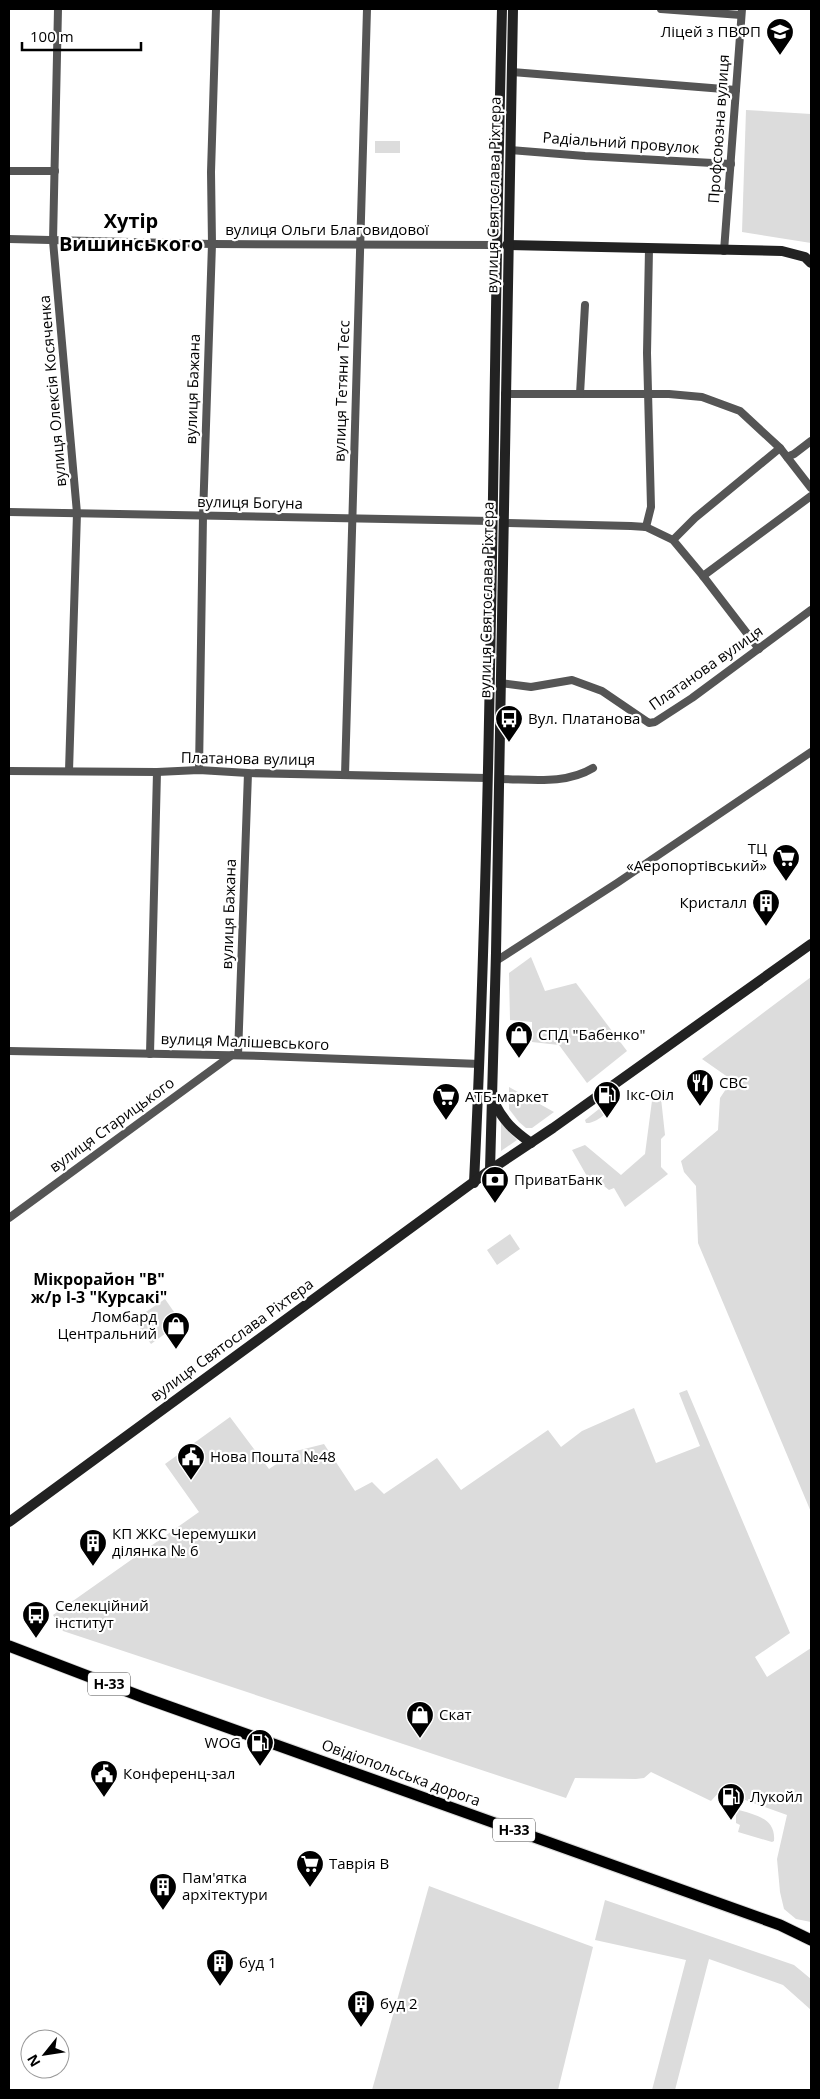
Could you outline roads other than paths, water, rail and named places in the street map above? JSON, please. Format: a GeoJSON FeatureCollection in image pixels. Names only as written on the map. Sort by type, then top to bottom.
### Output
{"type":"FeatureCollection","features":[{"type":"Feature","properties":{"kind":"main road","name":"вулиця Святослава Ріхтера"},"geometry":{"type":"LineString","coordinates":[[474,1183],[484,953],[502,9]]}},
{"type":"Feature","properties":{"kind":"main road","name":"вулиця Святослава Ріхтера"},"geometry":{"type":"LineString","coordinates":[[9,1522],[490,1170],[496,961],[513,9]]}},
{"type":"Feature","properties":{"kind":"main road"},"geometry":{"type":"LineString","coordinates":[[508,245],[782,252],[805,257],[811,263]]}},
{"type":"Feature","properties":{"kind":"main road"},"geometry":{"type":"LineString","coordinates":[[490,1170],[531,1143],[811,944]]}},
{"type":"Feature","properties":{"kind":"main road"},"geometry":{"type":"LineString","coordinates":[[493,1101],[511,1129],[531,1143]]}},
{"type":"Feature","properties":{"kind":"main road","name":"Овідіопольська дорога"},"geometry":{"type":"LineString","coordinates":[[9,1646],[154,1702],[780,1925],[811,1940]]}},
{"type":"Feature","properties":{"kind":"street","name":"вулиця Олексія Косяченка"},"geometry":{"type":"LineString","coordinates":[[58,9],[53,241],[77,513],[69,772]]}},
{"type":"Feature","properties":{"kind":"street","name":"вулиця Бажана"},"geometry":{"type":"LineString","coordinates":[[199,770],[203,516],[212,244],[211,172],[216,9]]}},
{"type":"Feature","properties":{"kind":"street","name":"вулиця Тетяни Тесс"},"geometry":{"type":"LineString","coordinates":[[345,775],[367,9]]}},
{"type":"Feature","properties":{"kind":"street"},"geometry":{"type":"LineString","coordinates":[[661,9],[742,12]]}},
{"type":"Feature","properties":{"kind":"street","name":"Профсоюзна вулиця"},"geometry":{"type":"LineString","coordinates":[[724,251],[742,12]]}},
{"type":"Feature","properties":{"kind":"street"},"geometry":{"type":"LineString","coordinates":[[512,72],[736,90]]}},
{"type":"Feature","properties":{"kind":"street","name":"Радіальний провулок"},"geometry":{"type":"LineString","coordinates":[[510,150],[731,164]]}},
{"type":"Feature","properties":{"kind":"street"},"geometry":{"type":"LineString","coordinates":[[9,171],[55,171]]}},
{"type":"Feature","properties":{"kind":"street","name":"вулиця Ольги Благовидової"},"geometry":{"type":"LineString","coordinates":[[9,239],[212,244],[496,245]]}},
{"type":"Feature","properties":{"kind":"street"},"geometry":{"type":"LineString","coordinates":[[646,527],[651,507],[646,303],[649,249]]}},
{"type":"Feature","properties":{"kind":"street"},"geometry":{"type":"LineString","coordinates":[[580,394],[585,305]]}},
{"type":"Feature","properties":{"kind":"street"},"geometry":{"type":"LineString","coordinates":[[505,394],[702,397],[740,411],[780,448],[811,488]]}},
{"type":"Feature","properties":{"kind":"street"},"geometry":{"type":"LineString","coordinates":[[787,456],[794,454],[811,441]]}},
{"type":"Feature","properties":{"kind":"street"},"geometry":{"type":"LineString","coordinates":[[673,540],[695,518],[780,448]]}},
{"type":"Feature","properties":{"kind":"street"},"geometry":{"type":"LineString","coordinates":[[703,576],[811,496]]}},
{"type":"Feature","properties":{"kind":"street","name":"вулиця Богуна"},"geometry":{"type":"LineString","coordinates":[[9,512],[492,521]]}},
{"type":"Feature","properties":{"kind":"street"},"geometry":{"type":"LineString","coordinates":[[503,523],[646,527],[658,531],[673,540],[759,649]]}},
{"type":"Feature","properties":{"kind":"street","name":"Платанова вулиця"},"geometry":{"type":"LineString","coordinates":[[500,683],[532,687],[572,680],[602,691],[649,723],[655,722],[692,698],[811,610]]}},
{"type":"Feature","properties":{"kind":"street"},"geometry":{"type":"LineString","coordinates":[[496,961],[658,856],[811,752]]}},
{"type":"Feature","properties":{"kind":"street"},"geometry":{"type":"LineString","coordinates":[[499,779],[565,779],[581,776],[593,768]]}},
{"type":"Feature","properties":{"kind":"street","name":"Платанова вулиця"},"geometry":{"type":"LineString","coordinates":[[9,771],[157,772],[199,770],[248,773],[487,778]]}},
{"type":"Feature","properties":{"kind":"street"},"geometry":{"type":"LineString","coordinates":[[150,1054],[157,772]]}},
{"type":"Feature","properties":{"kind":"street","name":"вулиця Бажана"},"geometry":{"type":"LineString","coordinates":[[235,1055],[248,773]]}},
{"type":"Feature","properties":{"kind":"street","name":"вулиця Малішевського"},"geometry":{"type":"LineString","coordinates":[[9,1051],[235,1055],[480,1064]]}},
{"type":"Feature","properties":{"kind":"street","name":"вулиця Старицького"},"geometry":{"type":"LineString","coordinates":[[9,1218],[235,1055]]}},
{"type":"Feature","properties":{"kind":"place","name":"Ліцей з ПВФП"},"geometry":{"type":"Point","coordinates":[780,56]}},
{"type":"Feature","properties":{"kind":"place","name":"Вул. Платанова"},"geometry":{"type":"Point","coordinates":[509,743]}},
{"type":"Feature","properties":{"kind":"place","name":"ТЦ «Аеропортівський»"},"geometry":{"type":"Point","coordinates":[786,882]}},
{"type":"Feature","properties":{"kind":"place","name":"Кристалл"},"geometry":{"type":"Point","coordinates":[766,927]}},
{"type":"Feature","properties":{"kind":"place","name":"СПД \"Бабенко\""},"geometry":{"type":"Point","coordinates":[519,1059]}},
{"type":"Feature","properties":{"kind":"place","name":"СВС"},"geometry":{"type":"Point","coordinates":[700,1107]}},
{"type":"Feature","properties":{"kind":"place","name":"Ікс-Оіл"},"geometry":{"type":"Point","coordinates":[607,1119]}},
{"type":"Feature","properties":{"kind":"place","name":"АТБ-маркет"},"geometry":{"type":"Point","coordinates":[446,1121]}},
{"type":"Feature","properties":{"kind":"place","name":"ПриватБанк"},"geometry":{"type":"Point","coordinates":[495,1204]}},
{"type":"Feature","properties":{"kind":"place","name":"Ломбард Центральний"},"geometry":{"type":"Point","coordinates":[176,1350]}},
{"type":"Feature","properties":{"kind":"place","name":"Нова Пошта №48"},"geometry":{"type":"Point","coordinates":[191,1481]}},
{"type":"Feature","properties":{"kind":"place","name":"КП ЖКС Черемушки ділянка № 6"},"geometry":{"type":"Point","coordinates":[93,1567]}},
{"type":"Feature","properties":{"kind":"place","name":"Селекційний інститут"},"geometry":{"type":"Point","coordinates":[36,1639]}},
{"type":"Feature","properties":{"kind":"place","name":"Скат"},"geometry":{"type":"Point","coordinates":[420,1739]}},
{"type":"Feature","properties":{"kind":"place","name":"WOG"},"geometry":{"type":"Point","coordinates":[260,1767]}},
{"type":"Feature","properties":{"kind":"place","name":"Конференц-зал"},"geometry":{"type":"Point","coordinates":[104,1798]}},
{"type":"Feature","properties":{"kind":"place","name":"Лукойл"},"geometry":{"type":"Point","coordinates":[731,1821]}},
{"type":"Feature","properties":{"kind":"place","name":"Таврія В"},"geometry":{"type":"Point","coordinates":[310,1888]}},
{"type":"Feature","properties":{"kind":"place","name":"Пам'ятка архітектури"},"geometry":{"type":"Point","coordinates":[163,1911]}},
{"type":"Feature","properties":{"kind":"place","name":"буд 1"},"geometry":{"type":"Point","coordinates":[220,1987]}},
{"type":"Feature","properties":{"kind":"place","name":"буд 2"},"geometry":{"type":"Point","coordinates":[361,2028]}},
{"type":"Feature","properties":{"kind":"district","name":"Хутір Вишинського"},"geometry":{"type":"Point","coordinates":[131,232]}},
{"type":"Feature","properties":{"kind":"district","name":"Мікрорайон \"В\" ж/р I-3 \"Курсакі\""},"geometry":{"type":"Point","coordinates":[99,1288]}}]}
